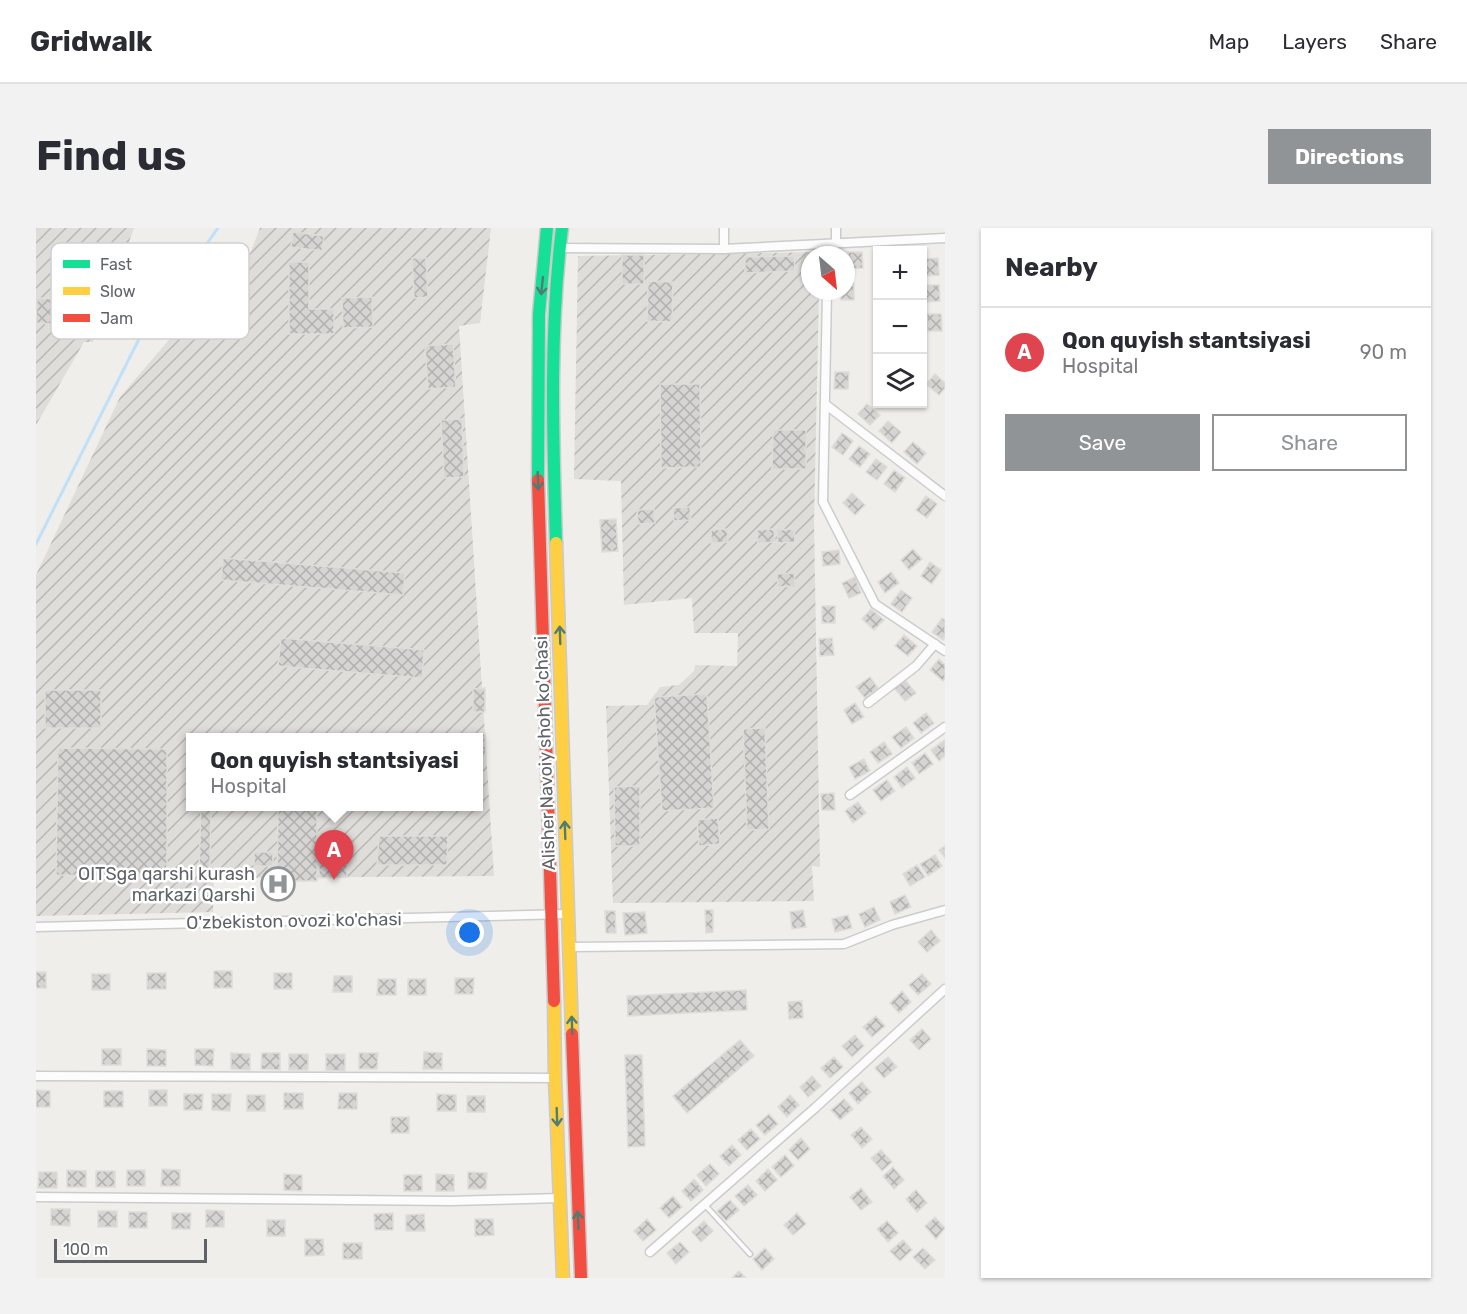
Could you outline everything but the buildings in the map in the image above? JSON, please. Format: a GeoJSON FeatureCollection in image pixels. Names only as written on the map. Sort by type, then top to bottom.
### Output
{"type":"FeatureCollection","features":[{"type":"Feature","properties":{"kind":"main road","name":"Alisher Navoiy shoh ko'chasi"},"geometry":{"type":"LineString","coordinates":[[547,228],[539,314],[537,442],[563,1278]]}},
{"type":"Feature","properties":{"kind":"main road","name":"Alisher Navoiy shoh ko'chasi"},"geometry":{"type":"LineString","coordinates":[[562,228],[552,360],[553,435],[576,1186],[581,1278]]}},
{"type":"Feature","properties":{"kind":"main road"},"geometry":{"type":"LineString","coordinates":[[554,948],[570,947]]}},
{"type":"Feature","properties":{"kind":"street"},"geometry":{"type":"LineString","coordinates":[[724,228],[724,249]]}},
{"type":"Feature","properties":{"kind":"street"},"geometry":{"type":"LineString","coordinates":[[834,246],[836,228]]}},
{"type":"Feature","properties":{"kind":"street"},"geometry":{"type":"LineString","coordinates":[[559,248],[724,249],[945,238]]}},
{"type":"Feature","properties":{"kind":"street"},"geometry":{"type":"LineString","coordinates":[[827,300],[823,502],[875,604],[945,651]]}},
{"type":"Feature","properties":{"kind":"street"},"geometry":{"type":"LineString","coordinates":[[825,404],[945,496]]}},
{"type":"Feature","properties":{"kind":"street"},"geometry":{"type":"LineString","coordinates":[[868,703],[916,666],[935,644]]}},
{"type":"Feature","properties":{"kind":"street"},"geometry":{"type":"LineString","coordinates":[[850,795],[945,727]]}},
{"type":"Feature","properties":{"kind":"street"},"geometry":{"type":"LineString","coordinates":[[570,947],[844,944],[892,925],[945,910]]}},
{"type":"Feature","properties":{"kind":"street","name":"O'zbekiston ovozi ko'chasi"},"geometry":{"type":"LineString","coordinates":[[36,927],[568,914]]}},
{"type":"Feature","properties":{"kind":"street"},"geometry":{"type":"LineString","coordinates":[[650,1252],[816,1108],[945,989]]}},
{"type":"Feature","properties":{"kind":"street"},"geometry":{"type":"LineString","coordinates":[[36,1076],[555,1078]]}},
{"type":"Feature","properties":{"kind":"street"},"geometry":{"type":"LineString","coordinates":[[36,1197],[451,1201],[560,1198]]}},
{"type":"Feature","properties":{"kind":"lane"},"geometry":{"type":"LineString","coordinates":[[705,1204],[750,1254]]}},
{"type":"Feature","properties":{"kind":"shaded area"},"geometry":{"type":"Polygon","coordinates":[[[36,228],[134,228],[129,243],[51,243],[51,339],[94,339],[93,342],[84,342],[36,425],[36,228]]]}},
{"type":"Feature","properties":{"kind":"shaded area"},"geometry":{"type":"Polygon","coordinates":[[[260,228],[491,228],[480,323],[459,326],[494,876],[214,878],[213,912],[36,916],[36,575],[120,397],[170,339],[249,339],[249,256],[260,228]]]}},
{"type":"Feature","properties":{"kind":"shaded area"},"geometry":{"type":"Polygon","coordinates":[[[801,252],[801,300],[819,300],[814,521],[820,867],[812,866],[814,901],[613,903],[606,706],[647,705],[660,687],[679,685],[694,671],[695,665],[737,666],[738,633],[694,633],[692,598],[624,605],[621,481],[574,479],[578,256],[801,252]]]}},
{"type":"Feature","properties":{"kind":"waterway"},"geometry":{"type":"LineString","coordinates":[[207,243],[218,228]]}},
{"type":"Feature","properties":{"kind":"waterway"},"geometry":{"type":"LineString","coordinates":[[36,544],[139,339]]}},
{"type":"Feature","properties":{"kind":"traffic: fast"},"geometry":{"type":"LineString","coordinates":[[538,480],[539,314],[547,228]]}},
{"type":"Feature","properties":{"kind":"traffic: fast"},"geometry":{"type":"LineString","coordinates":[[556,543],[553,425],[554,346],[562,228]]}},
{"type":"Feature","properties":{"kind":"traffic: slow"},"geometry":{"type":"LineString","coordinates":[[556,543],[572,1034]]}},
{"type":"Feature","properties":{"kind":"traffic: slow"},"geometry":{"type":"LineString","coordinates":[[554,1001],[563,1278]]}},
{"type":"Feature","properties":{"kind":"traffic: jam"},"geometry":{"type":"LineString","coordinates":[[538,480],[554,1001]]}},
{"type":"Feature","properties":{"kind":"traffic: jam"},"geometry":{"type":"LineString","coordinates":[[572,1034],[581,1278]]}},
{"type":"Feature","properties":{"kind":"place","name":"Qon quyish stantsiyasi"},"geometry":{"type":"Point","coordinates":[334,880]}},
{"type":"Feature","properties":{"kind":"place","name":"OITSga qarshi kurash markazi Qarshi"},"geometry":{"type":"Point","coordinates":[278,884]}}]}
